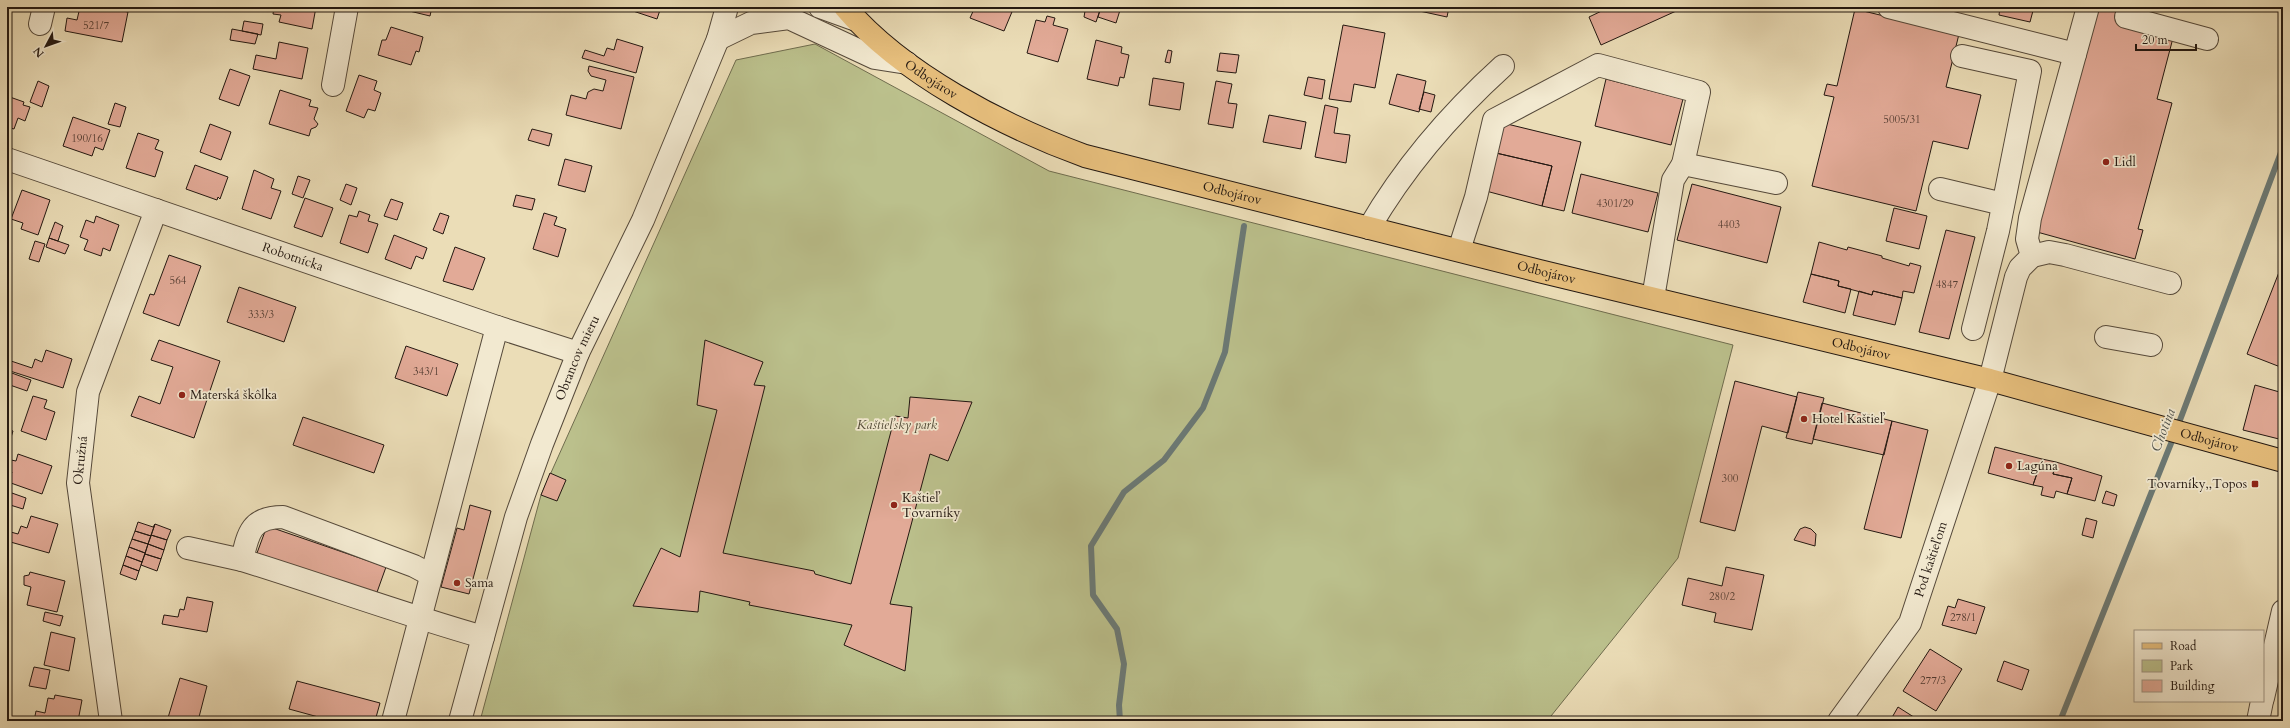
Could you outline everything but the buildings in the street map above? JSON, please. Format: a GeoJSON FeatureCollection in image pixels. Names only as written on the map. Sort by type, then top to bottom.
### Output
{"type":"FeatureCollection","features":[{"type":"Feature","properties":{"kind":"main road","name":"Odbojárov"},"geometry":{"type":"LineString","coordinates":[[851,14],[907,63],[1002,121],[1038,139],[1071,151],[1369,228],[1990,380],[2283,461]]}},
{"type":"Feature","properties":{"kind":"street"},"geometry":{"type":"LineString","coordinates":[[334,85],[347,7]]}},
{"type":"Feature","properties":{"kind":"street","name":"Obrancov mieru"},"geometry":{"type":"LineString","coordinates":[[460,721],[516,516],[578,353],[643,220],[718,39],[727,7]]}},
{"type":"Feature","properties":{"kind":"street"},"geometry":{"type":"LineString","coordinates":[[820,7],[851,14]]}},
{"type":"Feature","properties":{"kind":"street"},"geometry":{"type":"LineString","coordinates":[[1889,7],[2075,54]]}},
{"type":"Feature","properties":{"kind":"street"},"geometry":{"type":"LineString","coordinates":[[2030,248],[2030,218],[2088,7]]}},
{"type":"Feature","properties":{"kind":"street"},"geometry":{"type":"LineString","coordinates":[[2126,17],[2208,39]]}},
{"type":"Feature","properties":{"kind":"street"},"geometry":{"type":"LineString","coordinates":[[718,39],[751,23],[789,18],[875,58],[907,63]]}},
{"type":"Feature","properties":{"kind":"street"},"geometry":{"type":"LineString","coordinates":[[1962,56],[2030,71],[1998,231],[1973,329]]}},
{"type":"Feature","properties":{"kind":"street"},"geometry":{"type":"LineString","coordinates":[[1369,228],[1397,182],[1426,144],[1473,93],[1503,66]]}},
{"type":"Feature","properties":{"kind":"street"},"geometry":{"type":"LineString","coordinates":[[1459,250],[1476,197],[1494,120],[1598,66],[1699,92],[1683,164],[1673,180],[1653,298]]}},
{"type":"Feature","properties":{"kind":"street","name":"Robotnícka"},"geometry":{"type":"LineString","coordinates":[[7,158],[497,327],[578,353]]}},
{"type":"Feature","properties":{"kind":"street"},"geometry":{"type":"LineString","coordinates":[[1683,164],[1776,184]]}},
{"type":"Feature","properties":{"kind":"street"},"geometry":{"type":"LineString","coordinates":[[1940,189],[2003,204]]}},
{"type":"Feature","properties":{"kind":"street","name":"Okružná"},"geometry":{"type":"LineString","coordinates":[[111,721],[78,483],[88,392],[156,210]]}},
{"type":"Feature","properties":{"kind":"street"},"geometry":{"type":"LineString","coordinates":[[1998,231],[2030,248],[2076,257],[2170,283]]}},
{"type":"Feature","properties":{"kind":"street","name":"Pod kaštieľom"},"geometry":{"type":"LineString","coordinates":[[1839,721],[1910,623],[1990,380],[2016,277],[2030,248]]}},
{"type":"Feature","properties":{"kind":"street"},"geometry":{"type":"LineString","coordinates":[[393,721],[497,327]]}},
{"type":"Feature","properties":{"kind":"street"},"geometry":{"type":"LineString","coordinates":[[2106,337],[2151,344]]}},
{"type":"Feature","properties":{"kind":"street"},"geometry":{"type":"LineString","coordinates":[[242,560],[247,537],[253,528],[268,517],[283,517],[414,566],[431,575]]}},
{"type":"Feature","properties":{"kind":"street"},"geometry":{"type":"LineString","coordinates":[[188,548],[242,560],[340,591],[420,619],[483,637]]}},
{"type":"Feature","properties":{"kind":"street"},"geometry":{"type":"LineString","coordinates":[[2264,694],[2283,611]]}},
{"type":"Feature","properties":{"kind":"street"},"geometry":{"type":"LineString","coordinates":[[2258,721],[2262,702]]}},
{"type":"Feature","properties":{"kind":"green space","name":"Kaštieľsky park"},"geometry":{"type":"Polygon","coordinates":[[[815,44],[1049,171],[1733,345],[1678,558],[1547,721],[480,721],[541,495],[736,60],[815,44]]]}},
{"type":"Feature","properties":{"kind":"waterway","name":"Chotina"},"geometry":{"type":"LineString","coordinates":[[2060,721],[2174,436],[2283,147]]}},
{"type":"Feature","properties":{"kind":"waterway"},"geometry":{"type":"LineString","coordinates":[[1120,721],[1119,705],[1124,664],[1117,629],[1093,595],[1091,546],[1124,492],[1164,460],[1203,408],[1225,352],[1244,226]]}},
{"type":"Feature","properties":{"kind":"place","name":"Lidl"},"geometry":{"type":"Point","coordinates":[2106,162]}},
{"type":"Feature","properties":{"kind":"place","name":"Materská škôlka"},"geometry":{"type":"Point","coordinates":[182,395]}},
{"type":"Feature","properties":{"kind":"place","name":"Hotel Kaštieľ"},"geometry":{"type":"Point","coordinates":[1804,419]}},
{"type":"Feature","properties":{"kind":"place","name":"Lagúna"},"geometry":{"type":"Point","coordinates":[2009,466]}},
{"type":"Feature","properties":{"kind":"place","name":"Tovarníky,,Topos"},"geometry":{"type":"Point","coordinates":[2255,484]}},
{"type":"Feature","properties":{"kind":"place","name":"Kaštieľ Tovarníky"},"geometry":{"type":"Point","coordinates":[894,505]}},
{"type":"Feature","properties":{"kind":"place","name":"Sama"},"geometry":{"type":"Point","coordinates":[457,583]}}]}
